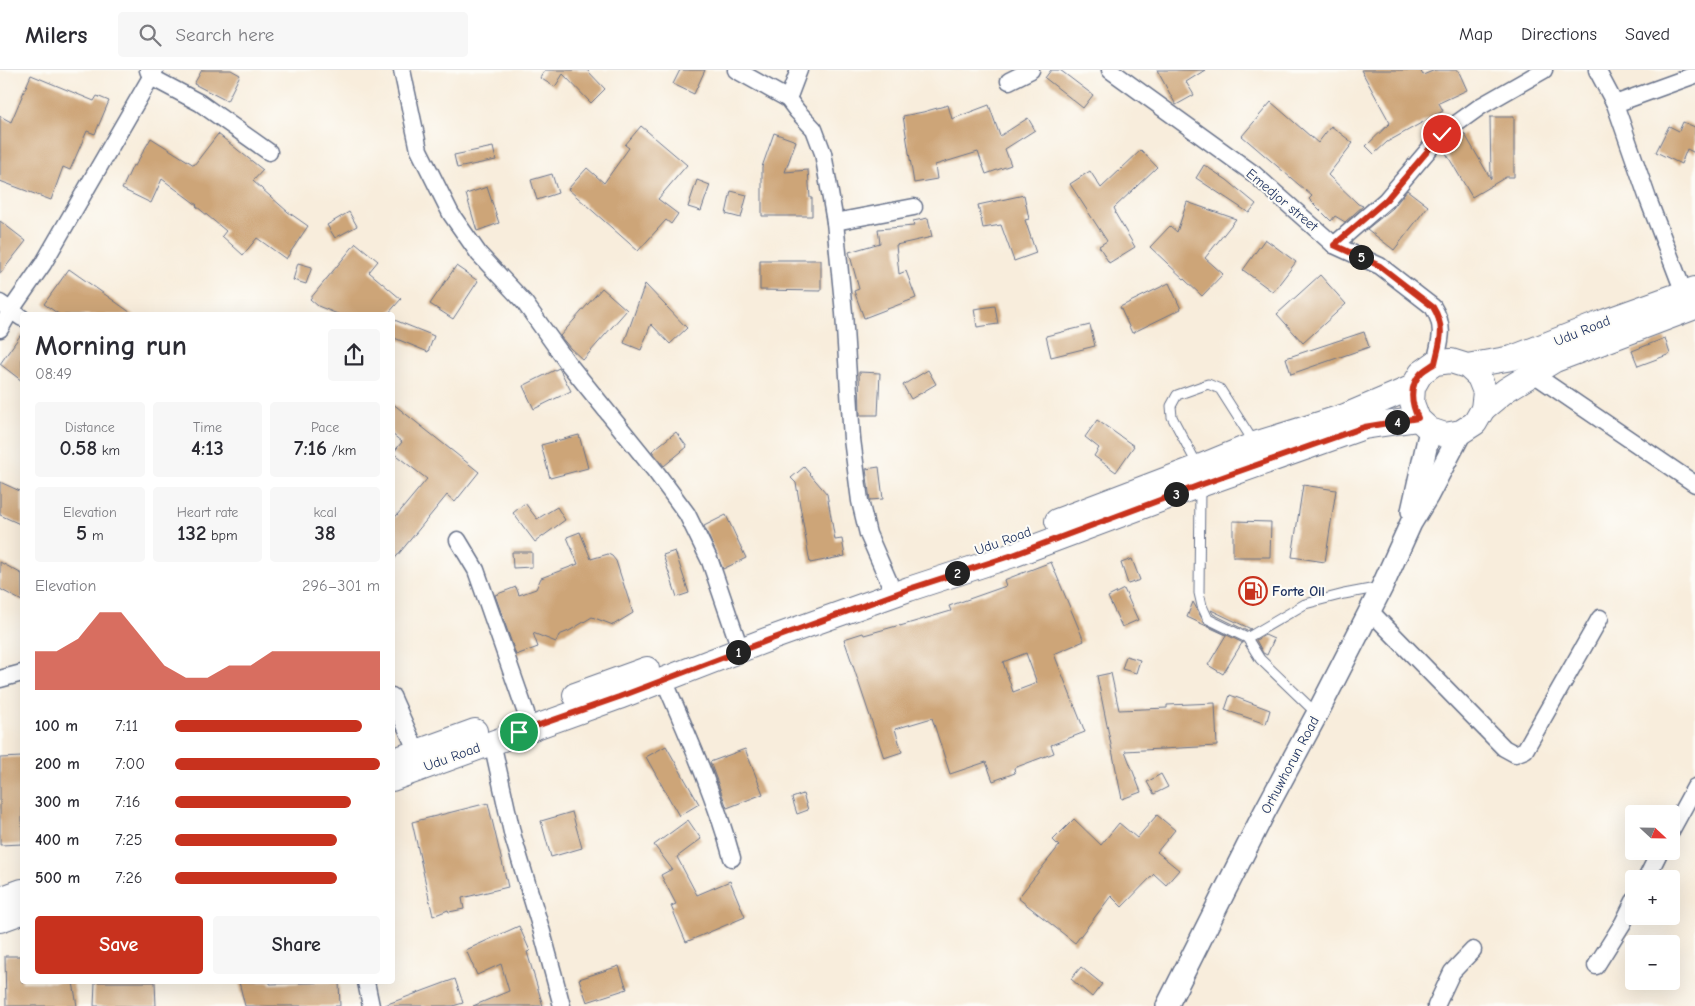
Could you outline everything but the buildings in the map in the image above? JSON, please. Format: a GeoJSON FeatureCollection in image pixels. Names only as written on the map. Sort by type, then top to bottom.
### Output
{"type":"FeatureCollection","features":[{"type":"Feature","properties":{"kind":"main road","name":"Udu Road"},"geometry":{"type":"LineString","coordinates":[[1467,366],[1512,358],[1606,321],[1691,297]]}},
{"type":"Feature","properties":{"kind":"main road","name":"Udu Road"},"geometry":{"type":"LineString","coordinates":[[1483,409],[1506,390],[1555,360],[1691,297]]}},
{"type":"Feature","properties":{"kind":"main road"},"geometry":{"type":"LineString","coordinates":[[1451,361],[1467,366],[1478,377],[1485,392],[1483,409],[1475,423],[1462,432],[1445,435],[1424,424],[1412,403],[1413,387],[1421,373],[1435,363],[1451,361]]}},
{"type":"Feature","properties":{"kind":"main road","name":"Udu Road"},"geometry":{"type":"LineString","coordinates":[[395,778],[664,680],[778,636],[909,589],[1013,555],[1200,476],[1255,444],[1345,416],[1413,387]]}},
{"type":"Feature","properties":{"kind":"main road","name":"Udu Road"},"geometry":{"type":"LineString","coordinates":[[395,760],[1011,538],[1200,476],[1364,427],[1424,424]]}},
{"type":"Feature","properties":{"kind":"main road"},"geometry":{"type":"LineString","coordinates":[[0,899],[20,892]]}},
{"type":"Feature","properties":{"kind":"main road"},"geometry":{"type":"LineString","coordinates":[[0,920],[20,913]]}},
{"type":"Feature","properties":{"kind":"street"},"geometry":{"type":"LineString","coordinates":[[402,70],[419,150],[451,214],[479,254],[524,302],[567,362],[656,472],[687,514],[710,561],[736,637]]}},
{"type":"Feature","properties":{"kind":"street"},"geometry":{"type":"LineString","coordinates":[[736,70],[788,99],[814,129],[823,153],[835,222],[844,314],[852,439],[860,501],[868,534],[889,582]]}},
{"type":"Feature","properties":{"kind":"street"},"geometry":{"type":"LineString","coordinates":[[788,99],[799,70]]}},
{"type":"Feature","properties":{"kind":"street"},"geometry":{"type":"LineString","coordinates":[[1009,80],[1031,70]]}},
{"type":"Feature","properties":{"kind":"street","name":"Emedjor street"},"geometry":{"type":"LineString","coordinates":[[1110,70],[1254,174],[1334,245],[1380,266],[1433,307],[1438,315],[1442,333],[1435,363]]}},
{"type":"Feature","properties":{"kind":"street"},"geometry":{"type":"LineString","coordinates":[[1334,245],[1386,200],[1442,134],[1481,106],[1544,70]]}},
{"type":"Feature","properties":{"kind":"street"},"geometry":{"type":"LineString","coordinates":[[1597,70],[1615,104],[1648,199],[1691,297]]}},
{"type":"Feature","properties":{"kind":"street"},"geometry":{"type":"LineString","coordinates":[[0,329],[43,264],[151,72],[200,103],[269,152]]}},
{"type":"Feature","properties":{"kind":"street"},"geometry":{"type":"LineString","coordinates":[[1615,104],[1695,75]]}},
{"type":"Feature","properties":{"kind":"street"},"geometry":{"type":"LineString","coordinates":[[835,222],[914,207]]}},
{"type":"Feature","properties":{"kind":"street"},"geometry":{"type":"LineString","coordinates":[[1532,373],[1695,484]]}},
{"type":"Feature","properties":{"kind":"street","name":"Orhuwhorun Road"},"geometry":{"type":"LineString","coordinates":[[1411,523],[1424,424]]}},
{"type":"Feature","properties":{"kind":"street","name":"Orhuwhorun Road"},"geometry":{"type":"LineString","coordinates":[[1167,1006],[1264,813],[1318,714],[1382,587],[1411,523],[1462,432]]}},
{"type":"Feature","properties":{"kind":"street"},"geometry":{"type":"LineString","coordinates":[[458,540],[476,570],[526,713]]}},
{"type":"Feature","properties":{"kind":"street"},"geometry":{"type":"LineString","coordinates":[[1370,611],[1504,748],[1515,754],[1525,750],[1600,618]]}},
{"type":"Feature","properties":{"kind":"street"},"geometry":{"type":"LineString","coordinates":[[0,679],[20,674]]}},
{"type":"Feature","properties":{"kind":"street"},"geometry":{"type":"LineString","coordinates":[[664,680],[722,823],[732,858]]}},
{"type":"Feature","properties":{"kind":"street"},"geometry":{"type":"LineString","coordinates":[[395,703],[417,752]]}},
{"type":"Feature","properties":{"kind":"street"},"geometry":{"type":"LineString","coordinates":[[492,742],[513,836],[562,1006]]}},
{"type":"Feature","properties":{"kind":"street"},"geometry":{"type":"LineString","coordinates":[[1680,814],[1695,787]]}},
{"type":"Feature","properties":{"kind":"street"},"geometry":{"type":"LineString","coordinates":[[1596,966],[1625,918]]}},
{"type":"Feature","properties":{"kind":"street"},"geometry":{"type":"LineString","coordinates":[[1436,1006],[1452,972],[1473,950]]}},
{"type":"Feature","properties":{"kind":"street"},"geometry":{"type":"LineString","coordinates":[[366,984],[371,1006]]}},
{"type":"Feature","properties":{"kind":"lane"},"geometry":{"type":"LineString","coordinates":[[1255,444],[1220,389],[1208,384],[1177,395],[1171,406],[1172,416],[1200,476],[1199,593],[1208,619],[1247,638],[1260,659],[1318,714]]}},
{"type":"Feature","properties":{"kind":"lane"},"geometry":{"type":"LineString","coordinates":[[1247,638],[1305,604],[1382,587]]}},
{"type":"Feature","properties":{"kind":"place","name":"Forte Oil"},"geometry":{"type":"Point","coordinates":[1253,591]}},
{"type":"Feature","properties":{"kind":"route"},"geometry":{"type":"LineString","coordinates":[[519,732],[619,697],[909,589],[1013,555],[1200,485],[1364,427],[1418,418],[1412,403],[1413,387],[1421,373],[1435,363],[1442,333],[1438,315],[1433,307],[1380,266],[1334,245],[1386,200],[1442,134]]}}]}
